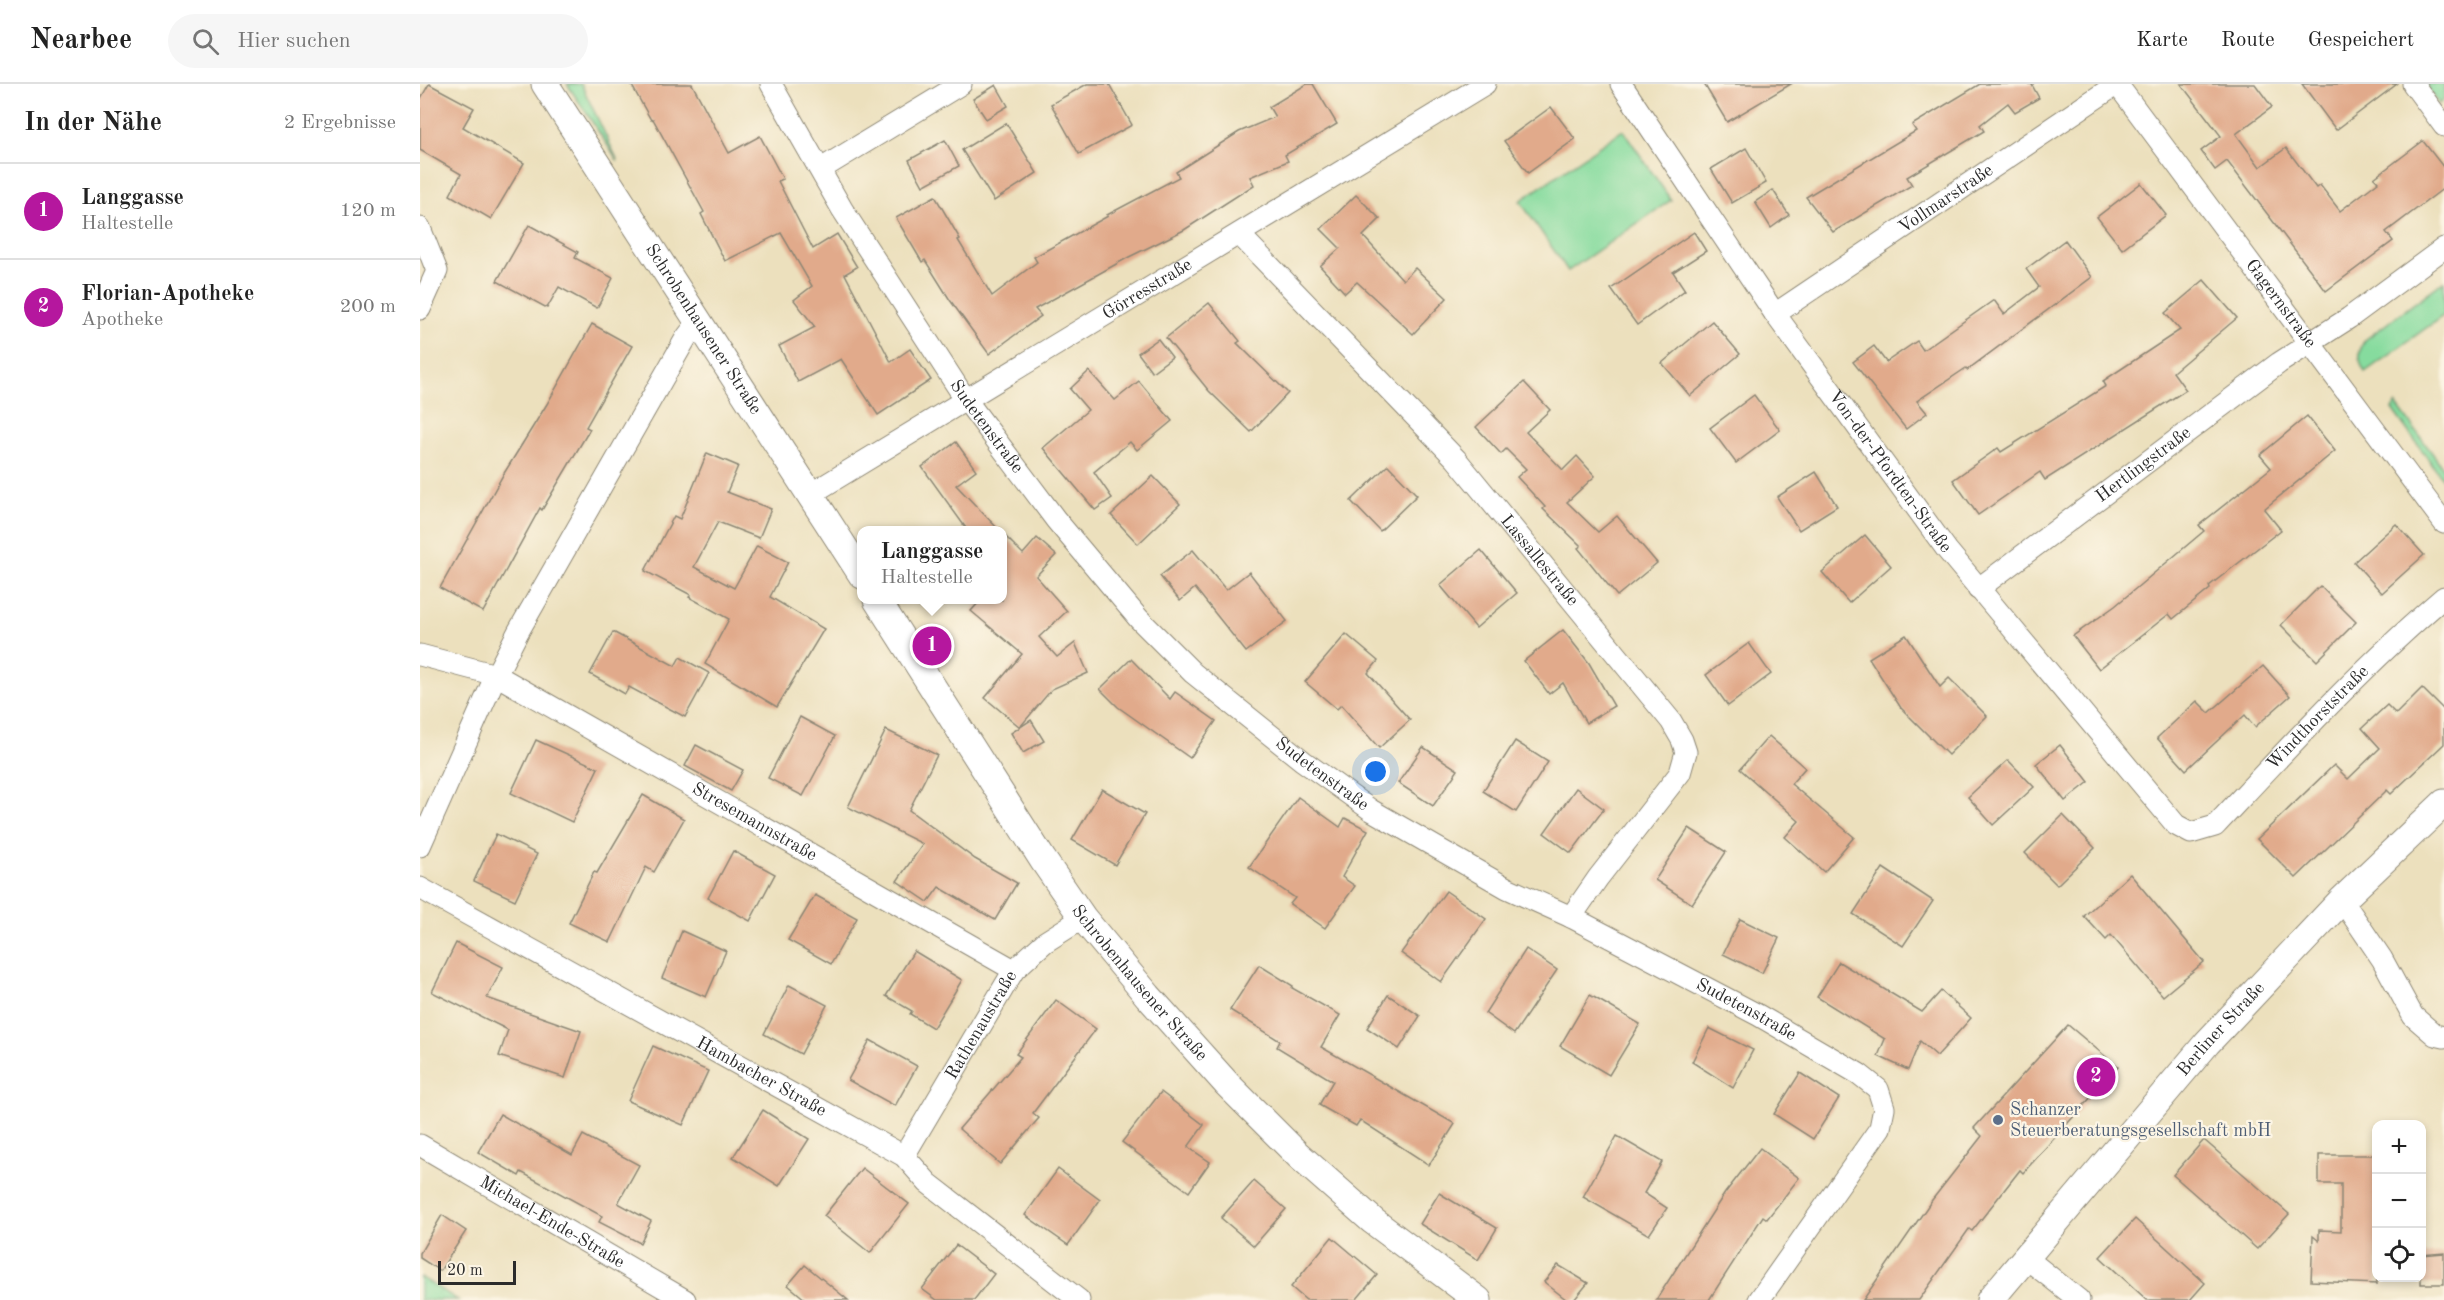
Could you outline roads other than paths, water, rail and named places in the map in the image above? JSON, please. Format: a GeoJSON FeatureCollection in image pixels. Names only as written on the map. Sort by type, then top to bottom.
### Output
{"type":"FeatureCollection","features":[{"type":"Feature","properties":{"kind":"street","name":"Schrobenhausener Straße"},"geometry":{"type":"LineString","coordinates":[[545,84],[857,569]]}},
{"type":"Feature","properties":{"kind":"street","name":"Sudetenstraße"},"geometry":{"type":"LineString","coordinates":[[771,84],[842,209],[966,400],[1056,520],[1138,619],[1192,673],[1303,761],[1371,810],[1507,888],[1571,917],[1758,1015],[1859,1074],[1878,1089],[1884,1108],[1880,1128],[1759,1300]]}},
{"type":"Feature","properties":{"kind":"street"},"geometry":{"type":"LineString","coordinates":[[821,169],[961,84]]}},
{"type":"Feature","properties":{"kind":"street","name":"Görresstraße"},"geometry":{"type":"LineString","coordinates":[[809,495],[1485,84]]}},
{"type":"Feature","properties":{"kind":"street","name":"Von-der-Pfordten-Straße"},"geometry":{"type":"LineString","coordinates":[[1621,84],[1775,314],[1947,550],[2176,825],[2191,833]]}},
{"type":"Feature","properties":{"kind":"street","name":"Vollmarstraße"},"geometry":{"type":"LineString","coordinates":[[1775,314],[2117,84]]}},
{"type":"Feature","properties":{"kind":"street","name":"Gagernstraße"},"geometry":{"type":"LineString","coordinates":[[2117,84],[2444,524]]}},
{"type":"Feature","properties":{"kind":"street"},"geometry":{"type":"LineString","coordinates":[[2413,84],[2444,126]]}},
{"type":"Feature","properties":{"kind":"street"},"geometry":{"type":"LineString","coordinates":[[420,228],[437,271],[420,309]]}},
{"type":"Feature","properties":{"kind":"street","name":"Lassallestraße"},"geometry":{"type":"LineString","coordinates":[[1239,234],[1456,459],[1671,721],[1682,740],[1686,752],[1680,773],[1598,878],[1571,917]]}},
{"type":"Feature","properties":{"kind":"street","name":"Hertlingstraße"},"geometry":{"type":"LineString","coordinates":[[1978,589],[2279,363],[2349,318],[2444,248]]}},
{"type":"Feature","properties":{"kind":"street"},"geometry":{"type":"LineString","coordinates":[[420,846],[496,675],[518,632],[686,338],[699,321]]}},
{"type":"Feature","properties":{"kind":"street","name":"Windthorststraße"},"geometry":{"type":"LineString","coordinates":[[2191,833],[2215,826],[2323,712],[2416,621],[2444,597]]}},
{"type":"Feature","properties":{"kind":"street","name":"Schrobenhausener Straße"},"geometry":{"type":"LineString","coordinates":[[880,604],[1043,860],[1083,918],[1148,996],[1227,1084],[1298,1155],[1373,1221],[1478,1300]]}},
{"type":"Feature","properties":{"kind":"street","name":"Stresemannstraße"},"geometry":{"type":"LineString","coordinates":[[420,655],[496,675],[1014,970]]}},
{"type":"Feature","properties":{"kind":"street","name":"Berliner Straße"},"geometry":{"type":"LineString","coordinates":[[1990,1300],[2207,1043],[2342,900],[2444,803]]}},
{"type":"Feature","properties":{"kind":"street","name":"Hambacher Straße"},"geometry":{"type":"LineString","coordinates":[[420,888],[904,1156],[928,1183],[1079,1300]]}},
{"type":"Feature","properties":{"kind":"street"},"geometry":{"type":"LineString","coordinates":[[2342,900],[2382,959],[2413,1016],[2434,1035],[2444,1037]]}},
{"type":"Feature","properties":{"kind":"street","name":"Rathenaustraße"},"geometry":{"type":"LineString","coordinates":[[904,1156],[1014,970],[1045,942],[1083,918]]}},
{"type":"Feature","properties":{"kind":"street","name":"Michael-Ende-Straße"},"geometry":{"type":"LineString","coordinates":[[420,1145],[685,1300]]}},
{"type":"Feature","properties":{"kind":"street"},"geometry":{"type":"LineString","coordinates":[[2025,1257],[2079,1300]]}},
{"type":"Feature","properties":{"kind":"place","name":"Langgasse"},"geometry":{"type":"Point","coordinates":[932,646]}},
{"type":"Feature","properties":{"kind":"place","name":"Florian-Apotheke"},"geometry":{"type":"Point","coordinates":[2096,1077]}},
{"type":"Feature","properties":{"kind":"place","name":"Schanzer Steuerberatungsgesellschaft mbH"},"geometry":{"type":"Point","coordinates":[1998,1120]}}]}
